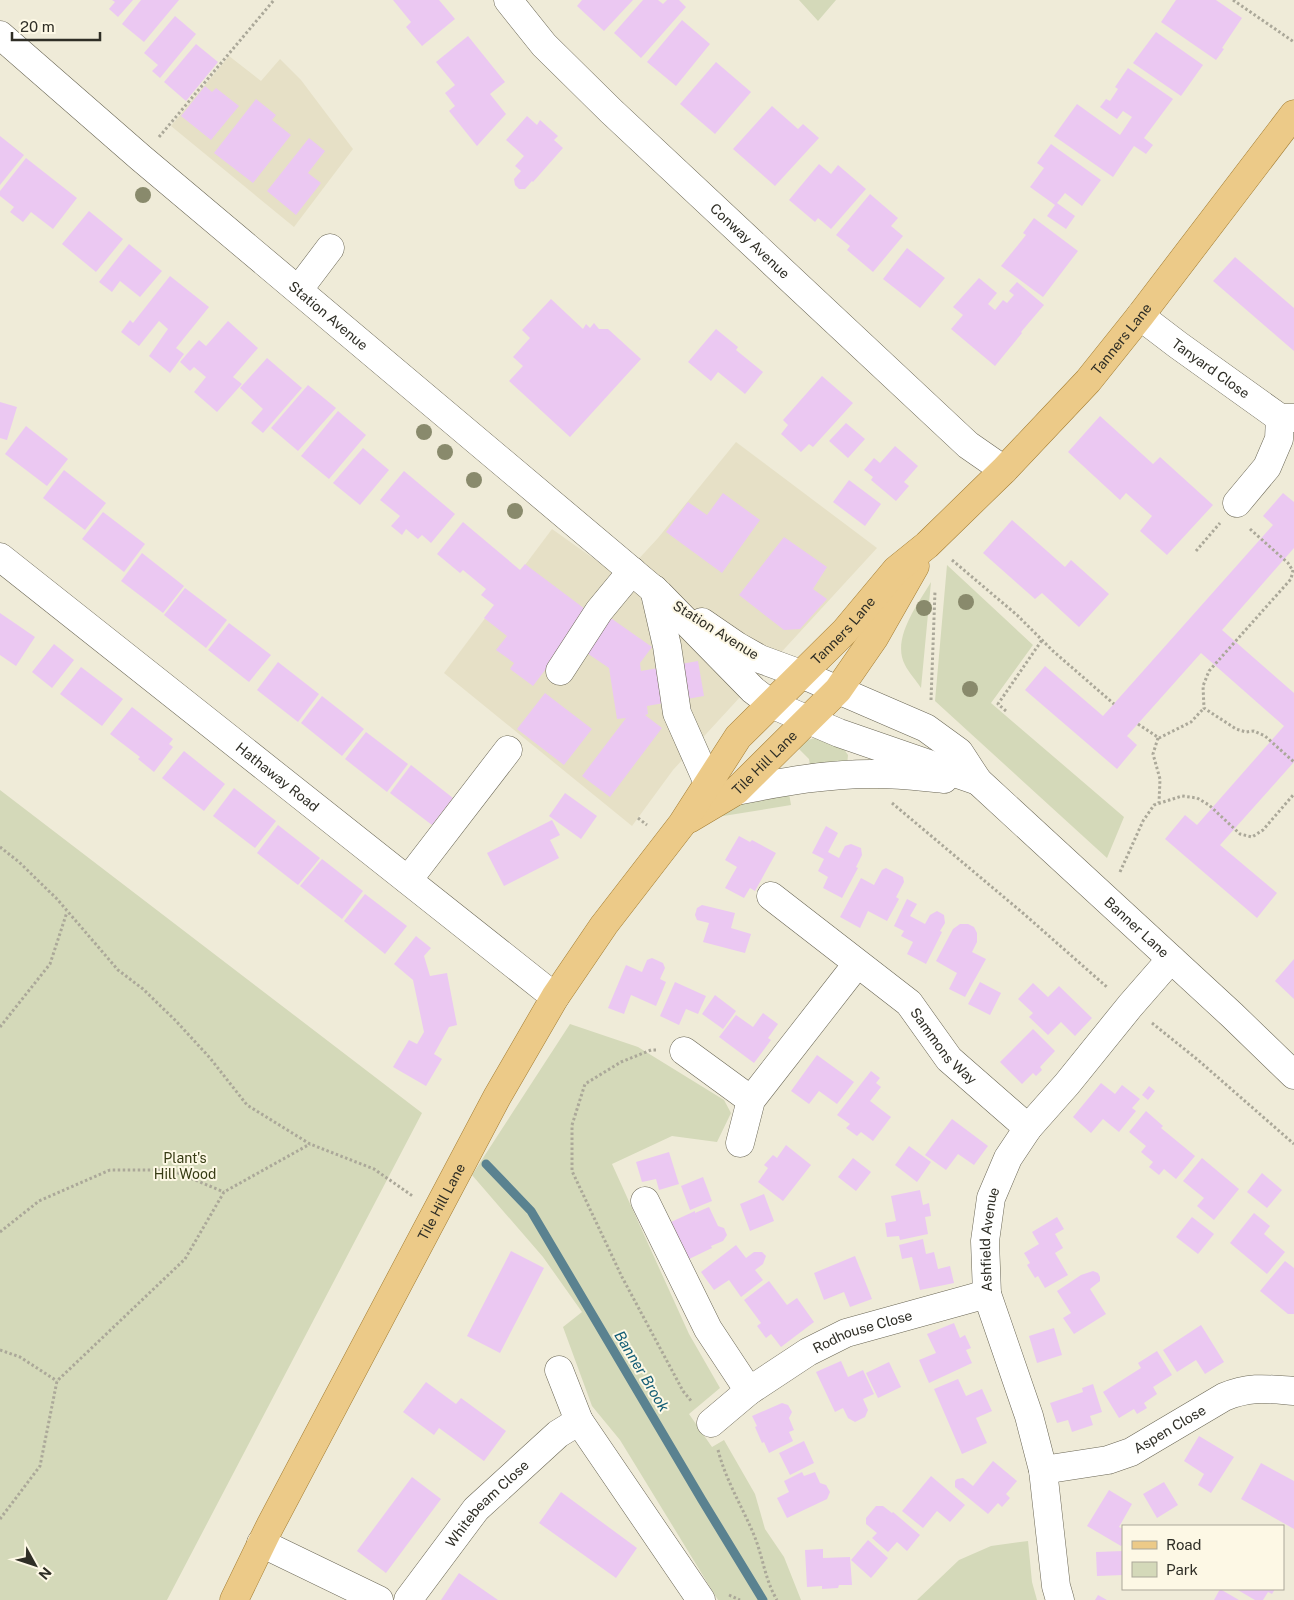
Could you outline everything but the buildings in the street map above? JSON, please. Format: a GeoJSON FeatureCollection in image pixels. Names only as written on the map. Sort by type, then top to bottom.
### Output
{"type":"FeatureCollection","features":[{"type":"Feature","properties":{"kind":"main road","name":"Tanners Lane"},"geometry":{"type":"LineString","coordinates":[[838,690],[937,550],[1004,470],[1088,380],[1140,316],[1294,114]]}},
{"type":"Feature","properties":{"kind":"main road","name":"Tanners Lane"},"geometry":{"type":"LineString","coordinates":[[801,674],[845,631],[896,570],[937,550]]}},
{"type":"Feature","properties":{"kind":"main road","name":"Tile Hill Lane"},"geometry":{"type":"LineString","coordinates":[[234,1600],[262,1543],[493,1105],[555,997],[604,924],[682,824],[738,737],[801,674]]}},
{"type":"Feature","properties":{"kind":"main road","name":"Tile Hill Lane"},"geometry":{"type":"LineString","coordinates":[[682,824],[736,791],[838,690]]}},
{"type":"Feature","properties":{"kind":"street","name":"Conway Avenue"},"geometry":{"type":"LineString","coordinates":[[508,0],[544,45],[611,111],[968,444],[1004,470]]}},
{"type":"Feature","properties":{"kind":"street","name":"Station Avenue"},"geometry":{"type":"LineString","coordinates":[[0,35],[141,158],[656,591],[737,646],[760,659],[801,674]]}},
{"type":"Feature","properties":{"kind":"street"},"geometry":{"type":"LineString","coordinates":[[299,290],[330,248]]}},
{"type":"Feature","properties":{"kind":"street","name":"Tanyard Close"},"geometry":{"type":"LineString","coordinates":[[1140,316],[1178,345],[1287,418],[1268,467],[1234,507]]}},
{"type":"Feature","properties":{"kind":"street","name":"Hathaway Road"},"geometry":{"type":"LineString","coordinates":[[0,557],[555,997]]}},
{"type":"Feature","properties":{"kind":"street"},"geometry":{"type":"LineString","coordinates":[[560,671],[599,611],[632,571]]}},
{"type":"Feature","properties":{"kind":"street","name":"Station Avenue"},"geometry":{"type":"LineString","coordinates":[[656,591],[753,690],[772,704]]}},
{"type":"Feature","properties":{"kind":"street"},"geometry":{"type":"LineString","coordinates":[[656,591],[667,646],[677,713],[708,783]]}},
{"type":"Feature","properties":{"kind":"street","name":"Banner Lane"},"geometry":{"type":"LineString","coordinates":[[801,674],[926,728],[959,752],[978,781],[1232,1015],[1294,1075]]}},
{"type":"Feature","properties":{"kind":"street","name":"Banner Lane"},"geometry":{"type":"LineString","coordinates":[[772,704],[840,733],[978,781]]}},
{"type":"Feature","properties":{"kind":"street"},"geometry":{"type":"LineString","coordinates":[[408,880],[508,750]]}},
{"type":"Feature","properties":{"kind":"street"},"geometry":{"type":"LineString","coordinates":[[736,791],[789,780],[878,774],[978,781]]}},
{"type":"Feature","properties":{"kind":"street","name":"Sammons Way"},"geometry":{"type":"LineString","coordinates":[[771,896],[909,1003],[950,1059],[1028,1128]]}},
{"type":"Feature","properties":{"kind":"street","name":"Ashfield Avenue"},"geometry":{"type":"LineString","coordinates":[[1060,1600],[1056,1586],[1043,1470],[1030,1416],[986,1294],[985,1240],[991,1198],[1008,1158],[1028,1128],[1171,959]]}},
{"type":"Feature","properties":{"kind":"street"},"geometry":{"type":"LineString","coordinates":[[740,1144],[751,1100],[857,964]]}},
{"type":"Feature","properties":{"kind":"street"},"geometry":{"type":"LineString","coordinates":[[684,1051],[751,1100]]}},
{"type":"Feature","properties":{"kind":"street"},"geometry":{"type":"LineString","coordinates":[[645,1201],[708,1329],[749,1391]]}},
{"type":"Feature","properties":{"kind":"street","name":"Rodhouse Close"},"geometry":{"type":"LineString","coordinates":[[711,1423],[749,1391],[808,1352],[846,1333],[986,1294]]}},
{"type":"Feature","properties":{"kind":"street"},"geometry":{"type":"LineString","coordinates":[[559,1370],[579,1421],[701,1600]]}},
{"type":"Feature","properties":{"kind":"street","name":"Aspen Close"},"geometry":{"type":"LineString","coordinates":[[1043,1470],[1108,1460],[1132,1452],[1224,1397],[1239,1391],[1257,1388],[1294,1391]]}},
{"type":"Feature","properties":{"kind":"street","name":"Whitebeam Close"},"geometry":{"type":"LineString","coordinates":[[408,1600],[476,1510],[558,1434],[579,1421]]}},
{"type":"Feature","properties":{"kind":"street"},"geometry":{"type":"LineString","coordinates":[[262,1543],[379,1600]]}},
{"type":"Feature","properties":{"kind":"path"},"geometry":{"type":"LineString","coordinates":[[155,142],[274,0]]}},
{"type":"Feature","properties":{"kind":"path"},"geometry":{"type":"LineString","coordinates":[[1233,0],[1294,42]]}},
{"type":"Feature","properties":{"kind":"path"},"geometry":{"type":"LineString","coordinates":[[1159,803],[1160,779],[1153,754],[1158,738],[1191,722],[1204,708],[1203,686],[1209,671],[1291,579],[1293,571],[1288,563],[1234,507],[1196,551]]}},
{"type":"Feature","properties":{"kind":"path"},"geometry":{"type":"LineString","coordinates":[[937,550],[1017,615],[1042,640],[1114,704]]}},
{"type":"Feature","properties":{"kind":"path"},"geometry":{"type":"LineString","coordinates":[[931,703],[936,585]]}},
{"type":"Feature","properties":{"kind":"path"},"geometry":{"type":"LineString","coordinates":[[1006,711],[998,704],[1042,640]]}},
{"type":"Feature","properties":{"kind":"path"},"geometry":{"type":"LineString","coordinates":[[1204,708],[1236,729],[1246,732],[1254,731],[1265,736],[1294,762]]}},
{"type":"Feature","properties":{"kind":"path"},"geometry":{"type":"LineString","coordinates":[[1138,724],[1158,738]]}},
{"type":"Feature","properties":{"kind":"path"},"geometry":{"type":"LineString","coordinates":[[1102,896],[1118,877],[1143,821],[1154,805],[1182,796],[1198,798],[1210,805],[1240,834],[1252,836],[1263,830],[1294,794]]}},
{"type":"Feature","properties":{"kind":"path"},"geometry":{"type":"LineString","coordinates":[[887,799],[1024,914],[1099,981],[1198,1060],[1294,1144]]}},
{"type":"Feature","properties":{"kind":"path"},"geometry":{"type":"LineString","coordinates":[[638,818],[648,826]]}},
{"type":"Feature","properties":{"kind":"path"},"geometry":{"type":"LineString","coordinates":[[0,847],[19,862],[57,899],[118,970],[143,989],[193,1040],[247,1104],[310,1144],[374,1169],[415,1198]]}},
{"type":"Feature","properties":{"kind":"path"},"geometry":{"type":"LineString","coordinates":[[0,1027],[50,964],[68,911]]}},
{"type":"Feature","properties":{"kind":"path"},"geometry":{"type":"LineString","coordinates":[[684,1051],[651,1050],[621,1062],[585,1084],[572,1126],[572,1171],[622,1277],[683,1391],[711,1423],[724,1471],[754,1536],[771,1589],[777,1600]]}},
{"type":"Feature","properties":{"kind":"path"},"geometry":{"type":"LineString","coordinates":[[0,1519],[40,1466],[57,1381],[185,1259],[224,1192],[310,1144]]}},
{"type":"Feature","properties":{"kind":"path"},"geometry":{"type":"LineString","coordinates":[[0,1232],[38,1201],[110,1170],[171,1170],[224,1192]]}},
{"type":"Feature","properties":{"kind":"path"},"geometry":{"type":"LineString","coordinates":[[0,1350],[20,1357],[57,1381]]}},
{"type":"Feature","properties":{"kind":"shaded area"},"geometry":{"type":"Polygon","coordinates":[[[229,56],[261,81],[280,59],[301,80],[353,149],[294,227],[171,126],[229,56]]]}},
{"type":"Feature","properties":{"kind":"shaded area"},"geometry":{"type":"Polygon","coordinates":[[[736,442],[877,548],[673,770],[632,826],[444,673],[552,529],[621,578],[658,538],[736,442]]]}},
{"type":"Feature","properties":{"kind":"green space"},"geometry":{"type":"Polygon","coordinates":[[[799,0],[836,0],[818,21],[799,0]]]}},
{"type":"Feature","properties":{"kind":"green space"},"geometry":{"type":"Polygon","coordinates":[[[947,565],[1033,645],[991,703],[1124,817],[1107,858],[935,701],[947,565]]]}},
{"type":"Feature","properties":{"kind":"green space"},"geometry":{"type":"Polygon","coordinates":[[[931,582],[921,688],[905,665],[901,644],[913,611],[931,582]]]}},
{"type":"Feature","properties":{"kind":"green space"},"geometry":{"type":"Polygon","coordinates":[[[815,738],[843,748],[848,755],[847,765],[811,771],[809,759],[799,749],[804,741],[815,738]]]}},
{"type":"Feature","properties":{"kind":"green space"},"geometry":{"type":"Polygon","coordinates":[[[788,787],[791,805],[717,817],[764,791],[788,787]]]}},
{"type":"Feature","properties":{"kind":"green space","name":"Plant's Hill Wood"},"geometry":{"type":"Polygon","coordinates":[[[0,790],[422,1113],[167,1600],[0,1600],[0,790]]]}},
{"type":"Feature","properties":{"kind":"green space"},"geometry":{"type":"Polygon","coordinates":[[[570,1024],[638,1047],[724,1100],[731,1113],[717,1142],[672,1136],[612,1164],[689,1334],[720,1388],[689,1414],[712,1447],[724,1440],[755,1494],[765,1529],[784,1557],[801,1600],[718,1600],[620,1440],[592,1406],[563,1327],[582,1312],[543,1257],[472,1175],[570,1024]]]}},
{"type":"Feature","properties":{"kind":"green space"},"geometry":{"type":"Polygon","coordinates":[[[1028,1541],[1032,1582],[1037,1600],[917,1600],[959,1560],[991,1546],[1028,1541]]]}},
{"type":"Feature","properties":{"kind":"waterway","name":"Banner Brook"},"geometry":{"type":"LineString","coordinates":[[486,1164],[531,1211],[763,1600]]}}]}
